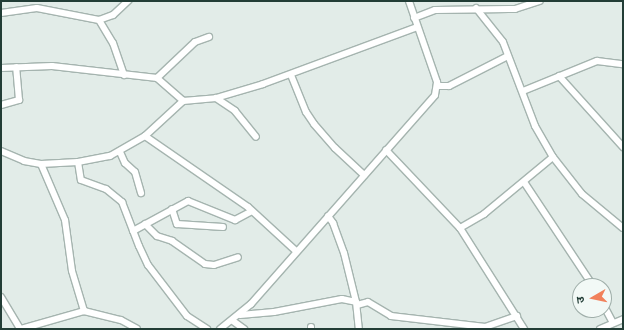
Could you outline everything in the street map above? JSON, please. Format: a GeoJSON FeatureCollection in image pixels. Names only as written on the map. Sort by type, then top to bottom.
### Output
{"type":"FeatureCollection","features":[{"type":"Feature","properties":{"kind":"street"},"geometry":{"type":"LineString","coordinates":[[27,1],[30,8]]}},
{"type":"Feature","properties":{"kind":"street"},"geometry":{"type":"LineString","coordinates":[[1,14],[30,8],[99,20],[113,15],[128,1]]}},
{"type":"Feature","properties":{"kind":"street"},"geometry":{"type":"LineString","coordinates":[[220,329],[240,315],[436,95],[438,86],[416,27],[409,1]]}},
{"type":"Feature","properties":{"kind":"street"},"geometry":{"type":"LineString","coordinates":[[414,18],[435,10],[479,5],[515,9],[540,1]]}},
{"type":"Feature","properties":{"kind":"street"},"geometry":{"type":"LineString","coordinates":[[479,5],[499,37],[523,92],[535,126],[553,157],[582,194],[623,228]]}},
{"type":"Feature","properties":{"kind":"street"},"geometry":{"type":"LineString","coordinates":[[99,20],[113,43],[124,75]]}},
{"type":"Feature","properties":{"kind":"street"},"geometry":{"type":"LineString","coordinates":[[1,151],[24,161],[41,164],[78,162],[120,152],[145,136],[183,101],[216,98],[291,75],[416,27]]}},
{"type":"Feature","properties":{"kind":"street"},"geometry":{"type":"LineString","coordinates":[[158,78],[195,42],[209,37]]}},
{"type":"Feature","properties":{"kind":"street"},"geometry":{"type":"LineString","coordinates":[[438,86],[449,86],[508,56]]}},
{"type":"Feature","properties":{"kind":"street"},"geometry":{"type":"LineString","coordinates":[[523,92],[597,61],[623,64]]}},
{"type":"Feature","properties":{"kind":"street"},"geometry":{"type":"LineString","coordinates":[[1,68],[52,66],[158,78],[183,101]]}},
{"type":"Feature","properties":{"kind":"street"},"geometry":{"type":"LineString","coordinates":[[1,105],[19,100],[16,67]]}},
{"type":"Feature","properties":{"kind":"street"},"geometry":{"type":"LineString","coordinates":[[291,75],[306,112],[314,124],[335,148],[364,175]]}},
{"type":"Feature","properties":{"kind":"street"},"geometry":{"type":"LineString","coordinates":[[559,76],[623,147]]}},
{"type":"Feature","properties":{"kind":"street"},"geometry":{"type":"LineString","coordinates":[[216,98],[235,111],[256,136]]}},
{"type":"Feature","properties":{"kind":"street"},"geometry":{"type":"LineString","coordinates":[[145,136],[252,211],[296,251]]}},
{"type":"Feature","properties":{"kind":"street"},"geometry":{"type":"LineString","coordinates":[[386,150],[460,228],[524,329]]}},
{"type":"Feature","properties":{"kind":"street"},"geometry":{"type":"LineString","coordinates":[[120,152],[125,163],[135,172],[140,193]]}},
{"type":"Feature","properties":{"kind":"street"},"geometry":{"type":"LineString","coordinates":[[460,228],[484,214],[553,157]]}},
{"type":"Feature","properties":{"kind":"street"},"geometry":{"type":"LineString","coordinates":[[78,162],[81,180],[101,186],[122,202],[143,257],[181,310],[207,329]]}},
{"type":"Feature","properties":{"kind":"street"},"geometry":{"type":"LineString","coordinates":[[41,164],[65,220],[72,271],[84,311]]}},
{"type":"Feature","properties":{"kind":"street"},"geometry":{"type":"LineString","coordinates":[[524,182],[588,278]]}},
{"type":"Feature","properties":{"kind":"street"},"geometry":{"type":"LineString","coordinates":[[133,231],[172,209],[191,201],[235,220],[252,211]]}},
{"type":"Feature","properties":{"kind":"street"},"geometry":{"type":"LineString","coordinates":[[172,209],[177,224],[223,227]]}},
{"type":"Feature","properties":{"kind":"street"},"geometry":{"type":"LineString","coordinates":[[328,216],[333,223],[344,253],[356,304],[359,329]]}},
{"type":"Feature","properties":{"kind":"street"},"geometry":{"type":"LineString","coordinates":[[146,224],[157,236],[172,241],[205,264],[214,265],[238,256]]}},
{"type":"Feature","properties":{"kind":"street"},"geometry":{"type":"LineString","coordinates":[[1,297],[20,329],[32,328],[84,311],[121,320],[137,329]]}},
{"type":"Feature","properties":{"kind":"street"},"geometry":{"type":"LineString","coordinates":[[240,315],[274,312],[342,299],[356,304],[368,302],[391,316],[485,326],[517,316]]}},
{"type":"Feature","properties":{"kind":"street"},"geometry":{"type":"LineString","coordinates":[[610,318],[613,323]]}},
{"type":"Feature","properties":{"kind":"street"},"geometry":{"type":"LineString","coordinates":[[600,329],[623,318]]}},
{"type":"Feature","properties":{"kind":"street"},"geometry":{"type":"LineString","coordinates":[[233,321],[244,329]]}}]}
